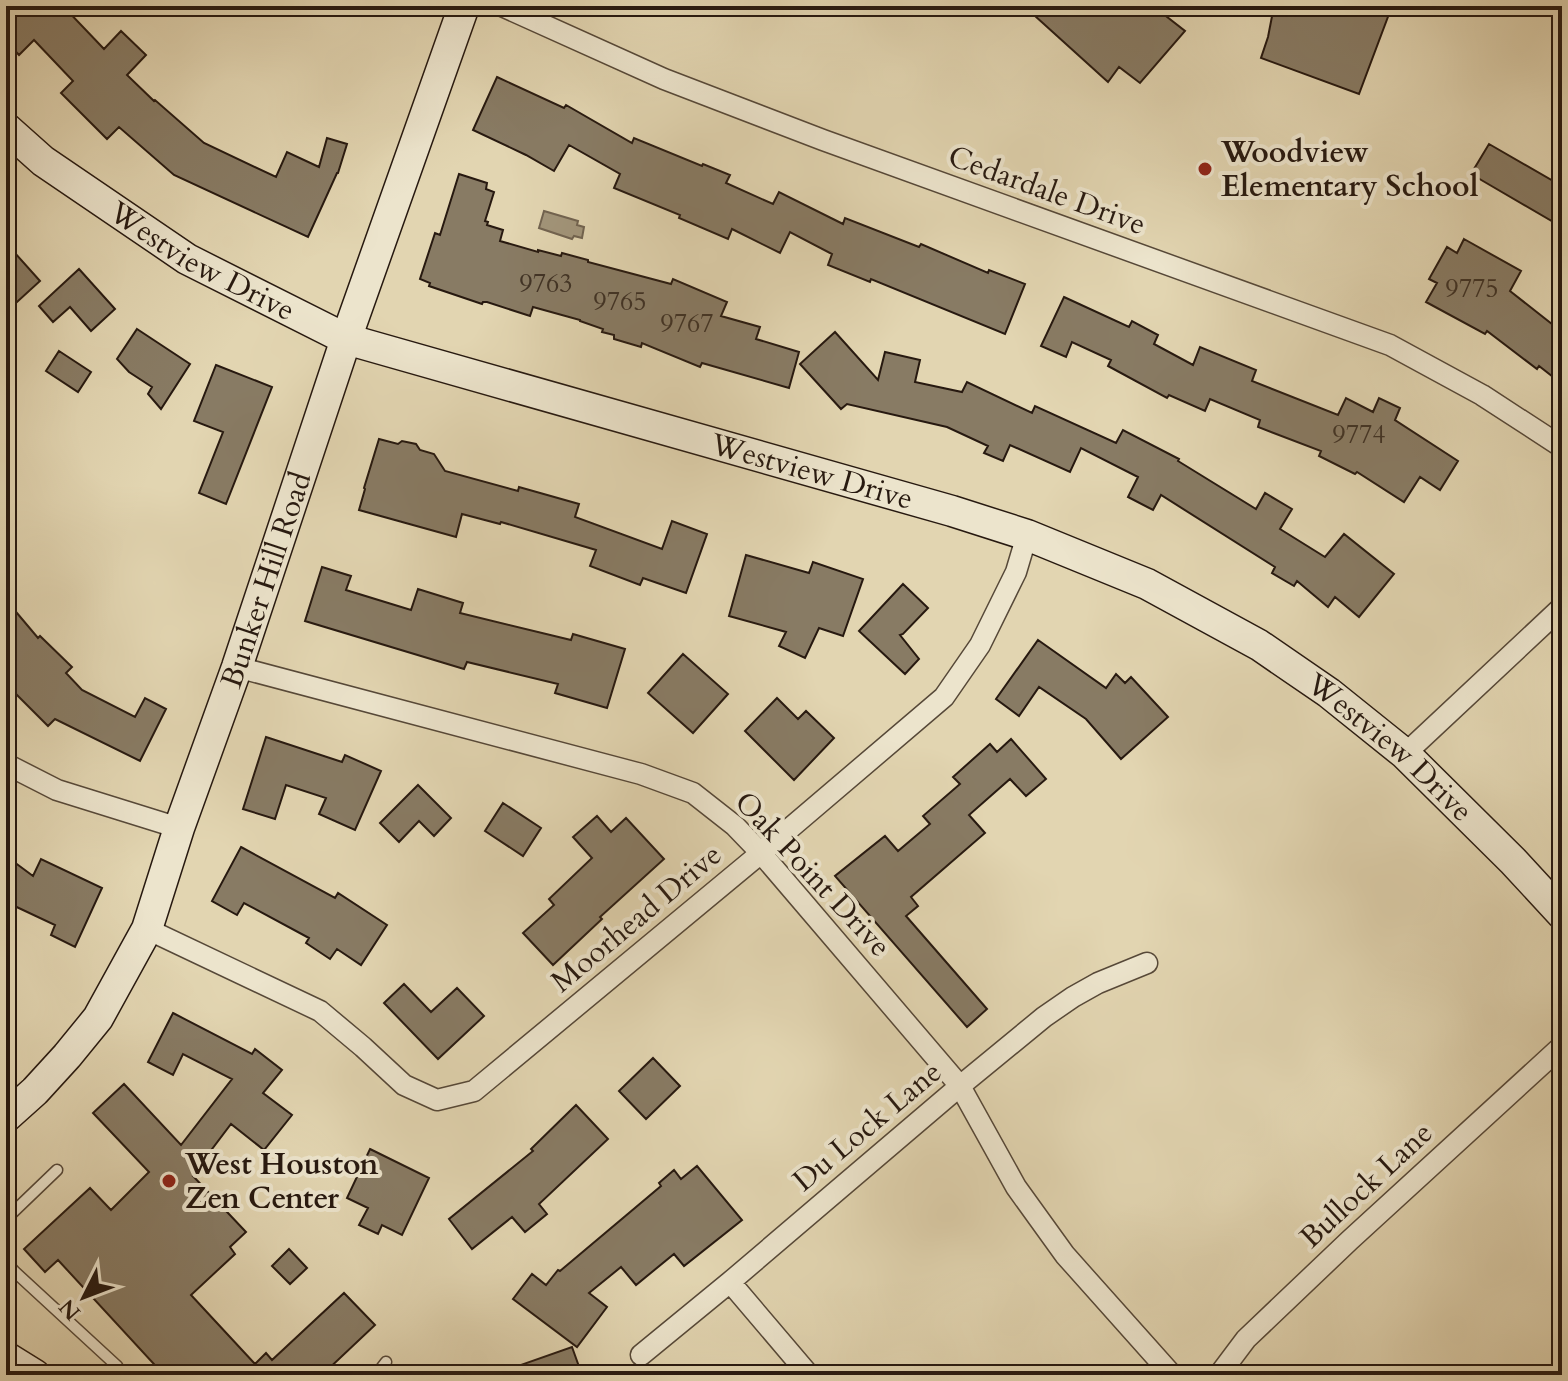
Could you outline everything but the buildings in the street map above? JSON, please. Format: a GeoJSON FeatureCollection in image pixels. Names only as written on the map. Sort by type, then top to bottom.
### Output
{"type":"FeatureCollection","features":[{"type":"Feature","properties":{"kind":"main road","name":"Bunker Hill Road"},"geometry":{"type":"LineString","coordinates":[[6,1117],[35,1091],[98,1018],[147,929],[346,339],[464,6]]}},
{"type":"Feature","properties":{"kind":"main road","name":"Westview Drive"},"geometry":{"type":"LineString","coordinates":[[6,128],[43,161],[187,259],[346,339],[952,511],[1027,535],[1147,584],[1259,645],[1329,693],[1405,754],[1562,914]]}},
{"type":"Feature","properties":{"kind":"main road"},"geometry":{"type":"LineString","coordinates":[[6,1357],[35,1375]]}},
{"type":"Feature","properties":{"kind":"street","name":"Cedardale Drive"},"geometry":{"type":"LineString","coordinates":[[502,6],[664,79],[823,140],[1390,345],[1482,395],[1562,447]]}},
{"type":"Feature","properties":{"kind":"street","name":"Moorhead Drive"},"geometry":{"type":"LineString","coordinates":[[147,929],[320,1011],[404,1085],[437,1100],[474,1091],[944,697],[980,645],[1016,572],[1027,535]]}},
{"type":"Feature","properties":{"kind":"street"},"geometry":{"type":"LineString","coordinates":[[1405,754],[1562,607]]}},
{"type":"Feature","properties":{"kind":"street","name":"Oak Point Drive"},"geometry":{"type":"LineString","coordinates":[[237,667],[641,774],[693,793],[735,826],[761,853],[960,1086],[1016,1187],[1065,1255],[1172,1375]]}},
{"type":"Feature","properties":{"kind":"street"},"geometry":{"type":"LineString","coordinates":[[6,764],[57,790],[179,828]]}},
{"type":"Feature","properties":{"kind":"street","name":"Du Lock Lane"},"geometry":{"type":"LineString","coordinates":[[641,1355],[1044,1017],[1098,983],[1147,963]]}},
{"type":"Feature","properties":{"kind":"street","name":"Bullock Lane"},"geometry":{"type":"LineString","coordinates":[[1219,1375],[1246,1339],[1562,1046]]}},
{"type":"Feature","properties":{"kind":"street"},"geometry":{"type":"LineString","coordinates":[[730,1282],[809,1375]]}},
{"type":"Feature","properties":{"kind":"lane"},"geometry":{"type":"LineString","coordinates":[[6,1219],[57,1170]]}},
{"type":"Feature","properties":{"kind":"lane"},"geometry":{"type":"LineString","coordinates":[[6,1262],[117,1366],[122,1375]]}},
{"type":"Feature","properties":{"kind":"lane"},"geometry":{"type":"LineString","coordinates":[[376,1375],[386,1362]]}},
{"type":"Feature","properties":{"kind":"shaded area"},"geometry":{"type":"Polygon","coordinates":[[[544,211],[578,221],[577,225],[584,227],[582,238],[574,236],[572,239],[539,228],[544,211]]]}},
{"type":"Feature","properties":{"kind":"place","name":"Woodview Elementary School"},"geometry":{"type":"Point","coordinates":[1205,169]}},
{"type":"Feature","properties":{"kind":"place","name":"West Houston Zen Center"},"geometry":{"type":"Point","coordinates":[169,1181]}}]}
